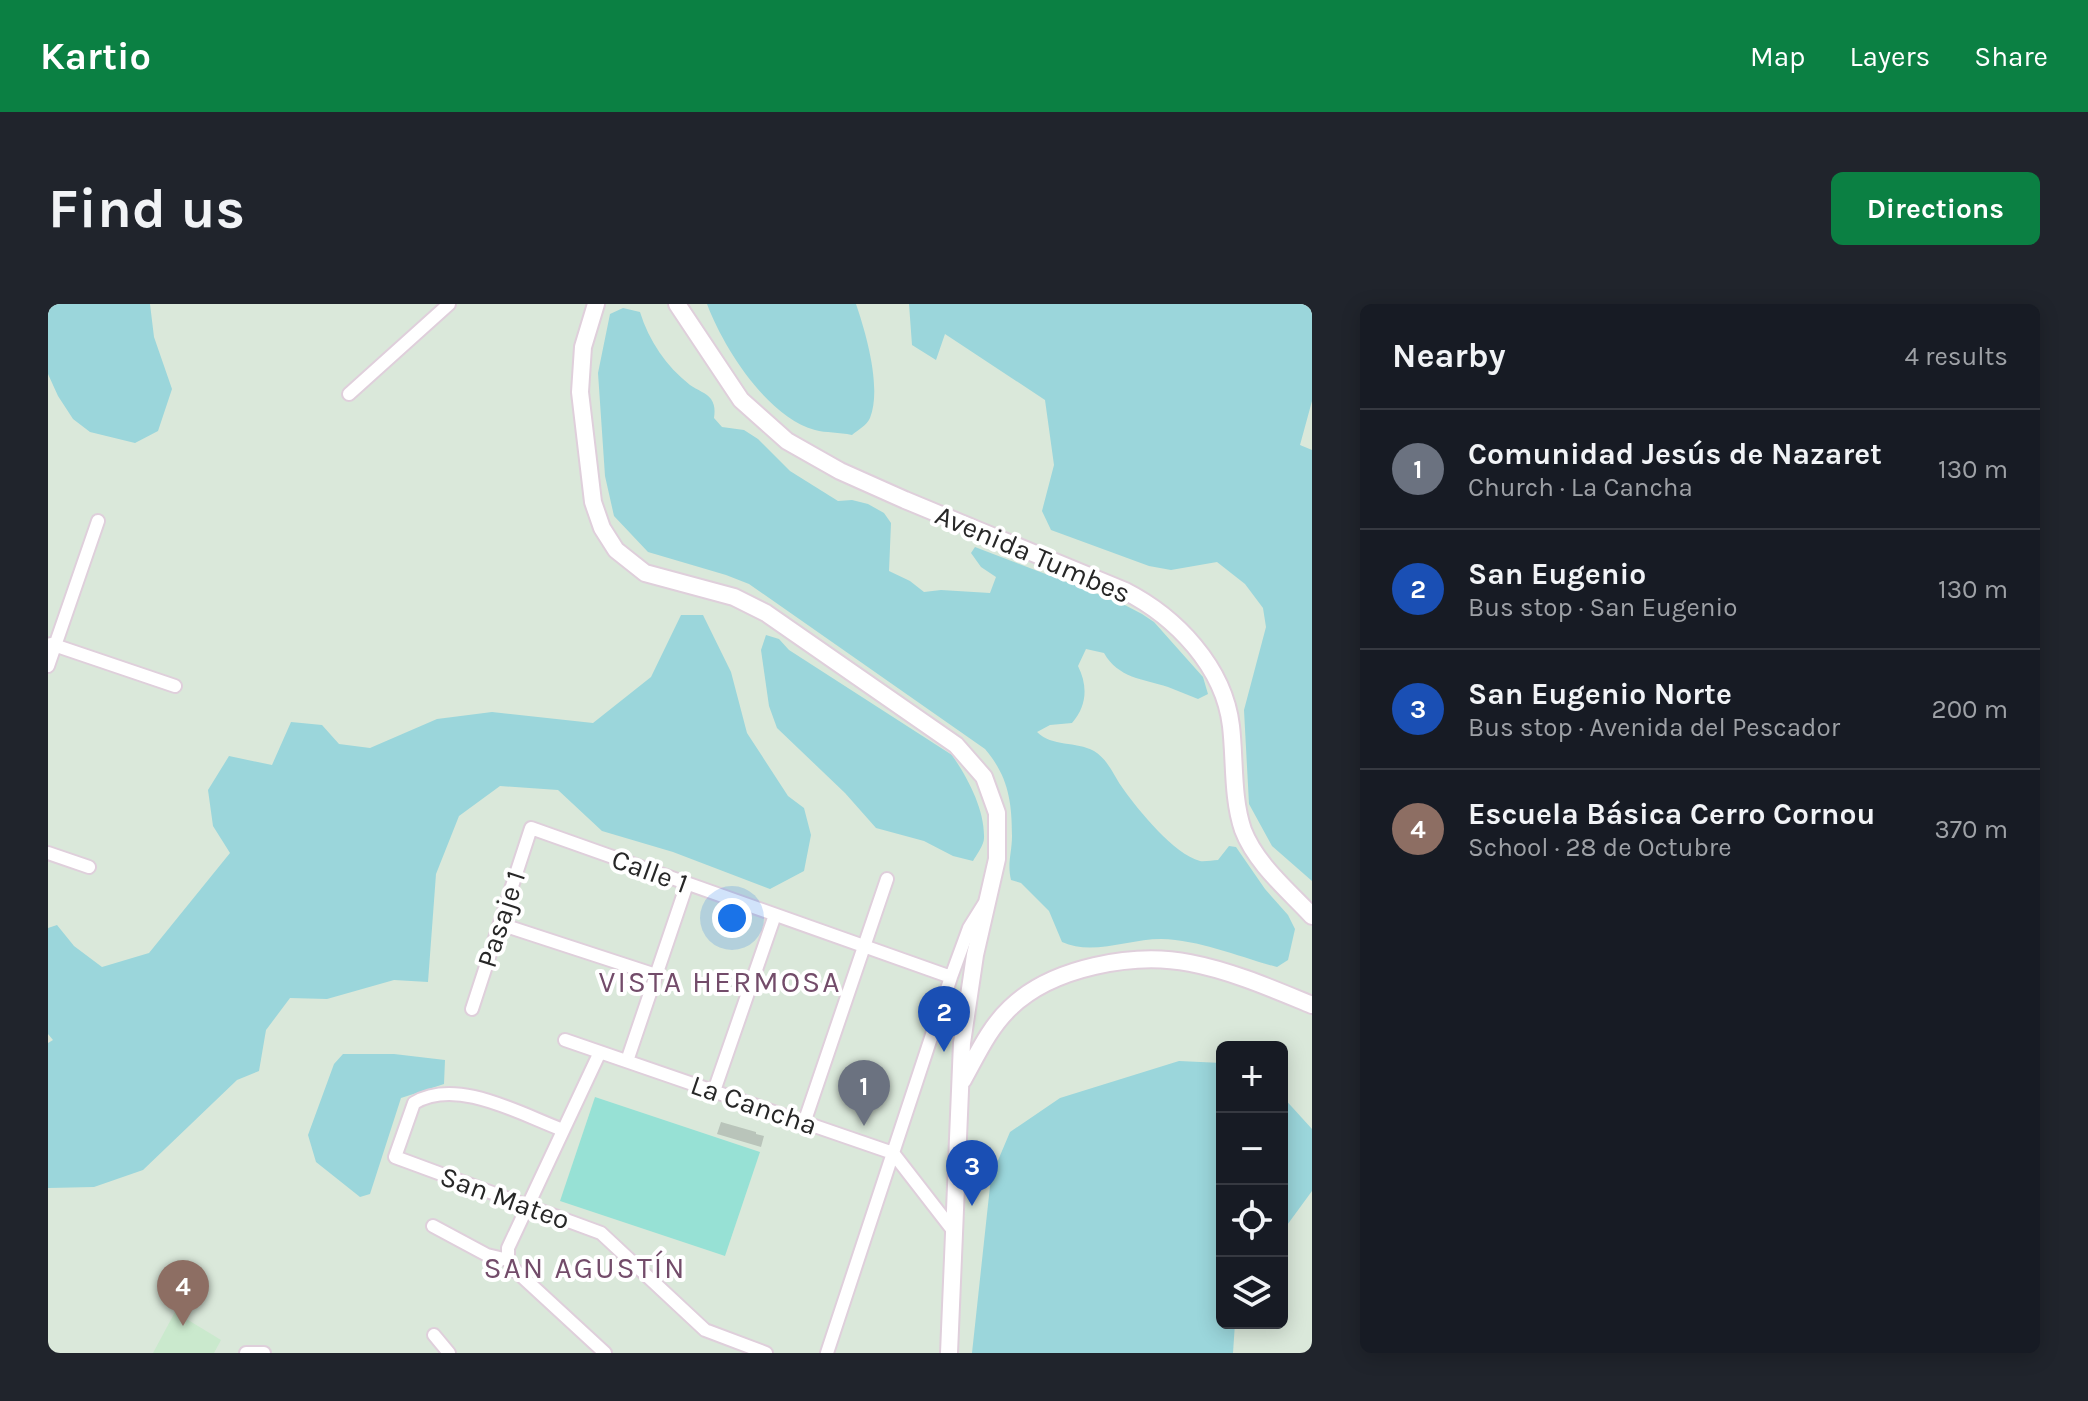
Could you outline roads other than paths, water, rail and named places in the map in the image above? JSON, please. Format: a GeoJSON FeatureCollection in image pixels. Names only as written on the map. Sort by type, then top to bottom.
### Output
{"type":"FeatureCollection","features":[{"type":"Feature","properties":{"kind":"main road","name":"Avenida Tumbes"},"geometry":{"type":"LineString","coordinates":[[677,304],[741,400],[787,441],[840,471],[1137,597],[1161,614],[1205,660],[1224,695],[1231,724],[1238,808],[1247,839],[1260,860],[1312,916]]}},
{"type":"Feature","properties":{"kind":"main road","name":"Avenida Tumbes"},"geometry":{"type":"LineString","coordinates":[[690,304],[764,421]]}},
{"type":"Feature","properties":{"kind":"main road"},"geometry":{"type":"LineString","coordinates":[[597,306],[583,347],[580,392],[593,502],[609,540],[624,559],[645,573],[718,592],[755,607],[944,736],[966,755],[984,777],[997,813],[999,844],[965,1018],[949,1353]]}},
{"type":"Feature","properties":{"kind":"main road"},"geometry":{"type":"LineString","coordinates":[[960,1085],[991,1030],[1011,1007],[1049,981],[1088,968],[1140,961],[1179,961],[1220,971],[1312,1005]]}},
{"type":"Feature","properties":{"kind":"street"},"geometry":{"type":"LineString","coordinates":[[349,394],[449,304]]}},
{"type":"Feature","properties":{"kind":"street"},"geometry":{"type":"LineString","coordinates":[[48,666],[52,644],[98,521]]}},
{"type":"Feature","properties":{"kind":"street"},"geometry":{"type":"LineString","coordinates":[[52,644],[175,686]]}},
{"type":"Feature","properties":{"kind":"street","name":"Calle 1"},"geometry":{"type":"LineString","coordinates":[[531,828],[951,977]]}},
{"type":"Feature","properties":{"kind":"street","name":"Pasaje 1"},"geometry":{"type":"LineString","coordinates":[[472,1009],[531,828]]}},
{"type":"Feature","properties":{"kind":"street"},"geometry":{"type":"LineString","coordinates":[[48,853],[89,867]]}},
{"type":"Feature","properties":{"kind":"street"},"geometry":{"type":"LineString","coordinates":[[804,1123],[887,879]]}},
{"type":"Feature","properties":{"kind":"street"},"geometry":{"type":"LineString","coordinates":[[627,1061],[687,884]]}},
{"type":"Feature","properties":{"kind":"street"},"geometry":{"type":"LineString","coordinates":[[827,1353],[951,977],[969,928],[989,897]]}},
{"type":"Feature","properties":{"kind":"street"},"geometry":{"type":"LineString","coordinates":[[714,1091],[775,915]]}},
{"type":"Feature","properties":{"kind":"street"},"geometry":{"type":"LineString","coordinates":[[500,924],[656,975]]}},
{"type":"Feature","properties":{"kind":"street","name":"La Cancha"},"geometry":{"type":"LineString","coordinates":[[565,1040],[893,1153]]}},
{"type":"Feature","properties":{"kind":"street"},"geometry":{"type":"LineString","coordinates":[[600,1052],[508,1248],[508,1260],[605,1353]]}},
{"type":"Feature","properties":{"kind":"street","name":"San Mateo"},"geometry":{"type":"LineString","coordinates":[[563,1130],[470,1096],[455,1092],[442,1094],[414,1103],[395,1157],[606,1237],[705,1330],[766,1353]]}},
{"type":"Feature","properties":{"kind":"street"},"geometry":{"type":"LineString","coordinates":[[893,1153],[955,1233]]}},
{"type":"Feature","properties":{"kind":"street"},"geometry":{"type":"LineString","coordinates":[[433,1226],[487,1255],[508,1260]]}},
{"type":"Feature","properties":{"kind":"street"},"geometry":{"type":"LineString","coordinates":[[434,1335],[449,1353]]}},
{"type":"Feature","properties":{"kind":"street"},"geometry":{"type":"LineString","coordinates":[[246,1353],[264,1353]]}},
{"type":"Feature","properties":{"kind":"place","name":"San Eugenio"},"geometry":{"type":"Point","coordinates":[944,1052]}},
{"type":"Feature","properties":{"kind":"place","name":"Comunidad Jesús de Nazaret"},"geometry":{"type":"Point","coordinates":[864,1126]}},
{"type":"Feature","properties":{"kind":"place","name":"San Eugenio Norte"},"geometry":{"type":"Point","coordinates":[972,1206]}},
{"type":"Feature","properties":{"kind":"place","name":"Escuela Básica Cerro Cornou"},"geometry":{"type":"Point","coordinates":[183,1326]}},
{"type":"Feature","properties":{"kind":"district","name":"VISTA HERMOSA"},"geometry":{"type":"Point","coordinates":[720,982]}},
{"type":"Feature","properties":{"kind":"district","name":"SAN AGUSTÍN"},"geometry":{"type":"Point","coordinates":[585,1268]}}]}
